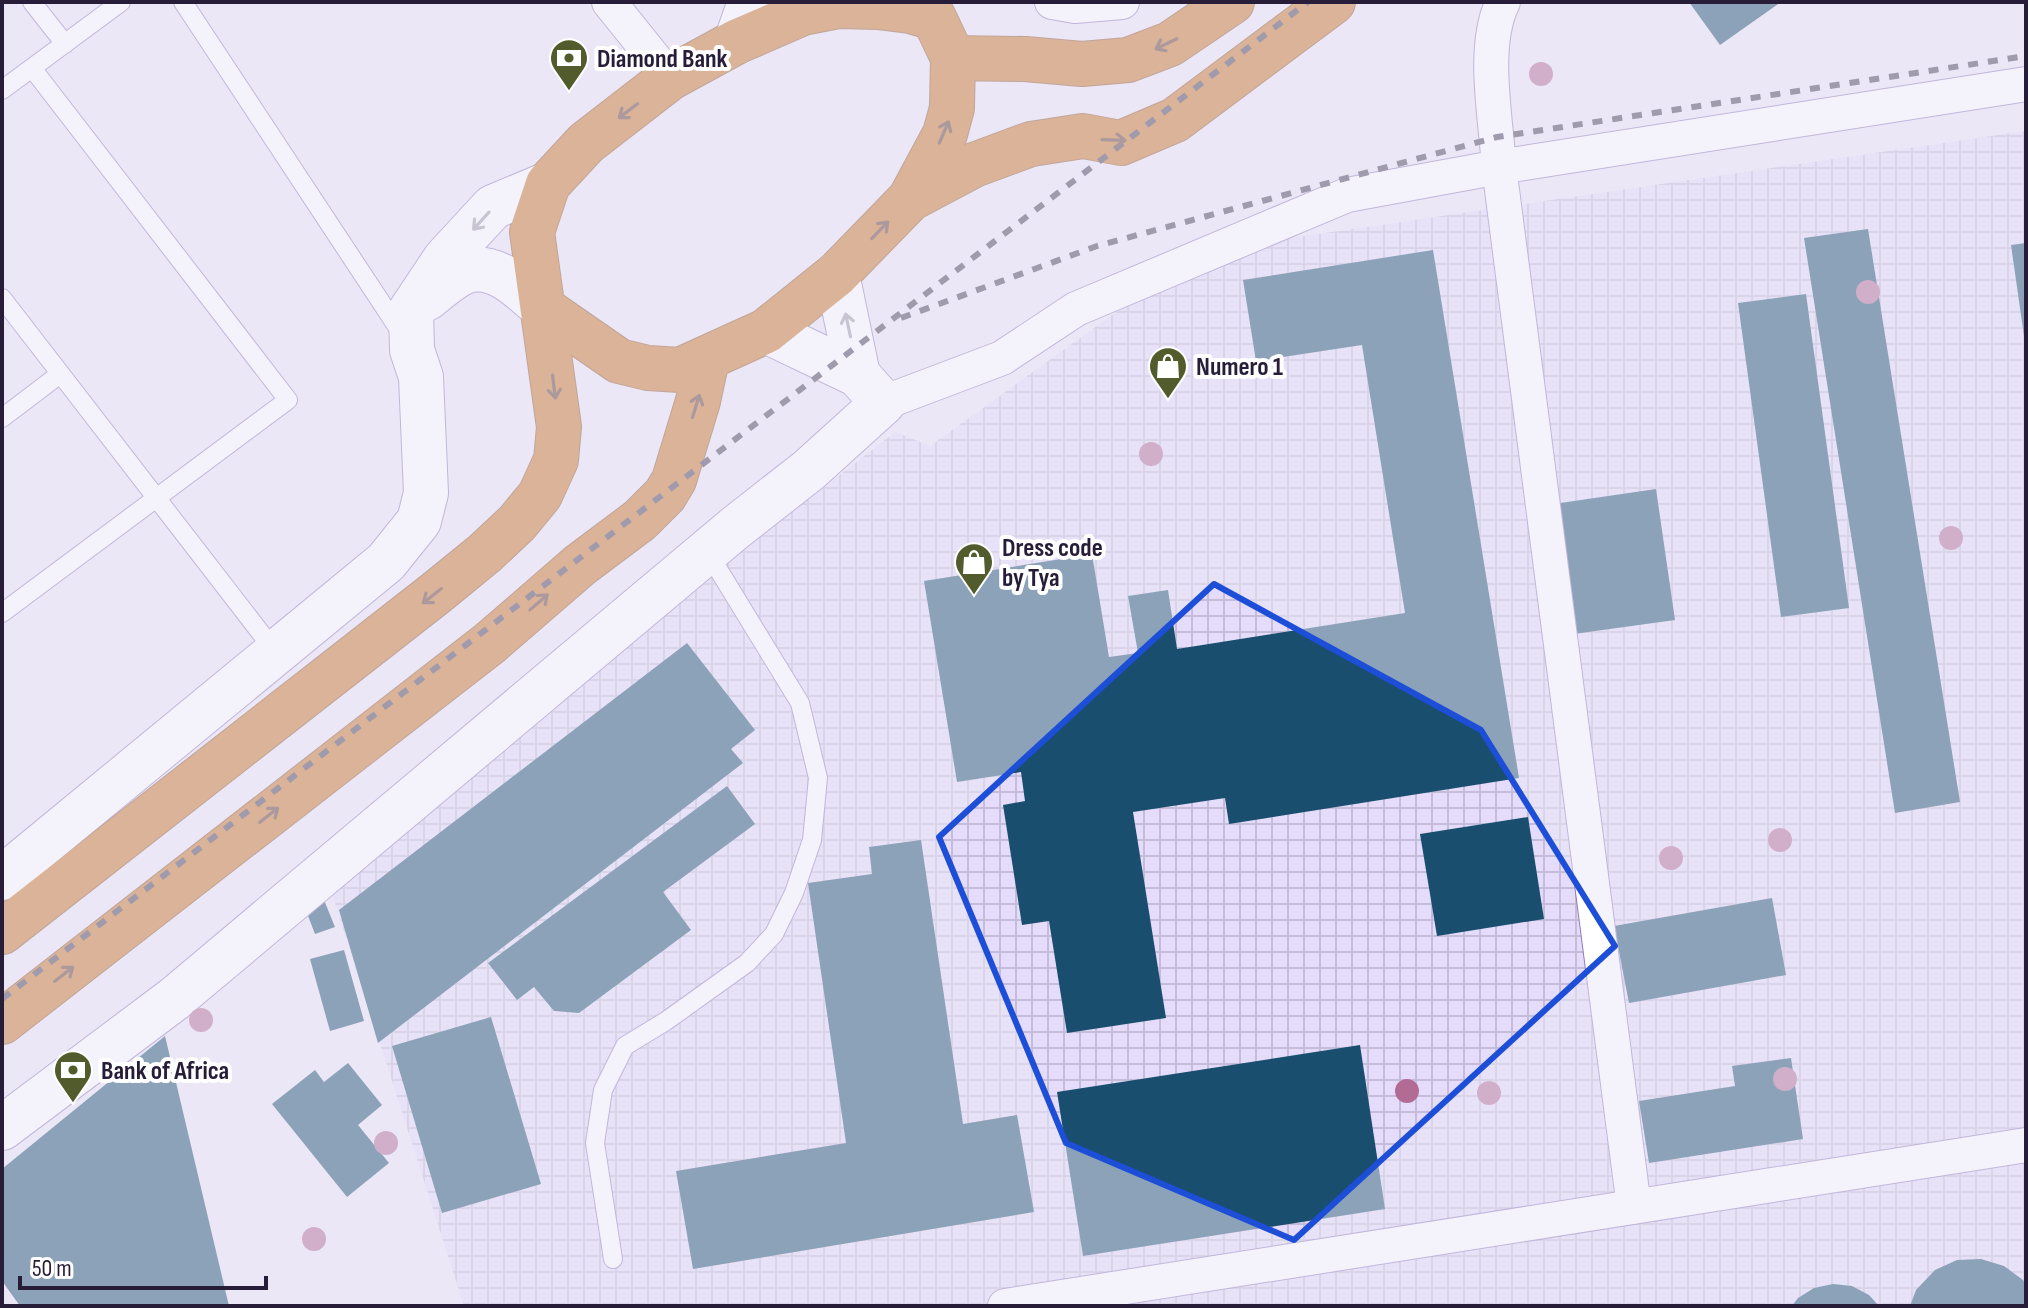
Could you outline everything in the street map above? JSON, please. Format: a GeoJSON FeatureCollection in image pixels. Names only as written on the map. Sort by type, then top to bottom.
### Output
{"type":"FeatureCollection","features":[{"type":"Feature","properties":{"kind":"highway"},"geometry":{"type":"LineString","coordinates":[[953,58],[1082,64],[1128,60],[1170,44],[1232,2]]}},
{"type":"Feature","properties":{"kind":"highway"},"geometry":{"type":"LineString","coordinates":[[910,199],[974,165],[1031,144],[1083,136],[1121,143],[1175,120],[1333,2]]}},
{"type":"Feature","properties":{"kind":"highway"},"geometry":{"type":"LineString","coordinates":[[2,932],[436,593],[517,523],[540,495],[556,460],[559,427],[532,232],[548,184],[586,143],[743,22],[839,6],[927,10],[953,58],[952,108],[945,134],[910,199],[837,274],[766,331],[680,370],[648,368],[619,361],[544,309]]}},
{"type":"Feature","properties":{"kind":"highway"},"geometry":{"type":"LineString","coordinates":[[2,1022],[490,643],[580,565],[640,520],[665,495],[674,480],[707,359]]}},
{"type":"Feature","properties":{"kind":"street"},"geometry":{"type":"LineString","coordinates":[[609,2],[670,78]]}},
{"type":"Feature","properties":{"kind":"street"},"geometry":{"type":"LineString","coordinates":[[1052,2],[1075,6],[1122,2]]}},
{"type":"Feature","properties":{"kind":"street"},"geometry":{"type":"LineString","coordinates":[[1503,2],[1497,14],[1492,55],[1499,167],[1634,1207]]}},
{"type":"Feature","properties":{"kind":"street"},"geometry":{"type":"LineString","coordinates":[[2,1128],[174,999],[707,551],[809,470],[870,389],[1002,358],[1076,309],[1347,195],[1499,167],[2026,84]]}},
{"type":"Feature","properties":{"kind":"street"},"geometry":{"type":"LineString","coordinates":[[2,878],[386,562],[419,521],[426,493],[425,446],[421,377],[412,330],[445,259],[493,207],[548,184]]}},
{"type":"Feature","properties":{"kind":"street"},"geometry":{"type":"LineString","coordinates":[[412,330],[461,273],[472,270],[502,274],[544,309]]}},
{"type":"Feature","properties":{"kind":"street"},"geometry":{"type":"LineString","coordinates":[[837,274],[870,389]]}},
{"type":"Feature","properties":{"kind":"street"},"geometry":{"type":"LineString","coordinates":[[766,331],[870,389]]}},
{"type":"Feature","properties":{"kind":"street"},"geometry":{"type":"LineString","coordinates":[[1005,1306],[2026,1145]]}},
{"type":"Feature","properties":{"kind":"lane"},"geometry":{"type":"LineString","coordinates":[[32,2],[65,44]]}},
{"type":"Feature","properties":{"kind":"lane"},"geometry":{"type":"LineString","coordinates":[[2,90],[121,2]]}},
{"type":"Feature","properties":{"kind":"lane"},"geometry":{"type":"LineString","coordinates":[[183,2],[412,330]]}},
{"type":"Feature","properties":{"kind":"lane"},"geometry":{"type":"LineString","coordinates":[[2,613],[288,400],[32,68]]}},
{"type":"Feature","properties":{"kind":"lane"},"geometry":{"type":"LineString","coordinates":[[2,298],[277,654]]}},
{"type":"Feature","properties":{"kind":"lane"},"geometry":{"type":"LineString","coordinates":[[2,418],[60,374]]}},
{"type":"Feature","properties":{"kind":"lane"},"geometry":{"type":"LineString","coordinates":[[613,1259],[595,1143],[603,1090],[625,1046],[747,963],[774,934],[794,893],[812,840],[818,778],[800,703],[707,551]]}},
{"type":"Feature","properties":{"kind":"highlighted area"},"geometry":{"type":"Polygon","coordinates":[[[1214,584],[1481,730],[1615,946],[1294,1240],[1066,1143],[939,837],[1214,584]]]}},
{"type":"Feature","properties":{"kind":"shaded area"},"geometry":{"type":"Polygon","coordinates":[[[2026,131],[2026,1306],[464,1306],[326,875],[895,432],[930,446],[1201,251],[2026,131]]]}},
{"type":"Feature","properties":{"kind":"building"},"geometry":{"type":"Polygon","coordinates":[[[1689,2],[1781,2],[1720,45],[1689,2]]]}},
{"type":"Feature","properties":{"kind":"building"},"geometry":{"type":"Polygon","coordinates":[[[1868,229],[1960,802],[1895,813],[1804,238],[1868,229]]]}},
{"type":"Feature","properties":{"kind":"building"},"geometry":{"type":"Polygon","coordinates":[[[2026,243],[2026,336],[2024,336],[2011,245],[2026,243]]]}},
{"type":"Feature","properties":{"kind":"building"},"geometry":{"type":"Polygon","coordinates":[[[1433,250],[1519,778],[1229,824],[1225,798],[1133,812],[1166,1018],[1067,1033],[1049,921],[1022,925],[1003,805],[1025,801],[1021,772],[957,782],[924,581],[1092,554],[1109,657],[1138,653],[1128,596],[1168,590],[1177,649],[1405,613],[1362,345],[1256,361],[1243,280],[1433,250]]]}},
{"type":"Feature","properties":{"kind":"building"},"geometry":{"type":"Polygon","coordinates":[[[1806,294],[1849,608],[1781,617],[1738,303],[1806,294]]]}},
{"type":"Feature","properties":{"kind":"building"},"geometry":{"type":"Polygon","coordinates":[[[1656,489],[1675,620],[1552,637],[1533,507],[1656,489]]]}},
{"type":"Feature","properties":{"kind":"building"},"geometry":{"type":"Polygon","coordinates":[[[687,643],[755,730],[731,749],[743,763],[378,1043],[339,910],[687,643]]]}},
{"type":"Feature","properties":{"kind":"building"},"geometry":{"type":"Polygon","coordinates":[[[727,786],[755,824],[663,892],[691,930],[579,1013],[554,1011],[534,987],[517,1000],[488,963],[727,786]]]}},
{"type":"Feature","properties":{"kind":"building"},"geometry":{"type":"Polygon","coordinates":[[[1528,817],[1544,919],[1437,936],[1420,834],[1528,817]]]}},
{"type":"Feature","properties":{"kind":"building"},"geometry":{"type":"Polygon","coordinates":[[[921,840],[963,1124],[1017,1115],[1034,1212],[693,1269],[676,1171],[846,1143],[808,883],[872,874],[869,847],[921,840]]]}},
{"type":"Feature","properties":{"kind":"building"},"geometry":{"type":"Polygon","coordinates":[[[1772,898],[1786,975],[1629,1003],[1614,926],[1772,898]]]}},
{"type":"Feature","properties":{"kind":"building"},"geometry":{"type":"Polygon","coordinates":[[[324,900],[335,927],[315,934],[305,908],[324,900]]]}},
{"type":"Feature","properties":{"kind":"building"},"geometry":{"type":"Polygon","coordinates":[[[344,950],[364,1021],[330,1031],[310,959],[344,950]]]}},
{"type":"Feature","properties":{"kind":"building"},"geometry":{"type":"Polygon","coordinates":[[[491,1017],[541,1184],[442,1213],[392,1046],[491,1017]]]}},
{"type":"Feature","properties":{"kind":"building"},"geometry":{"type":"Polygon","coordinates":[[[165,1036],[229,1306],[20,1306],[2,1281],[2,1169],[165,1036]]]}},
{"type":"Feature","properties":{"kind":"building"},"geometry":{"type":"Polygon","coordinates":[[[1360,1045],[1385,1209],[1083,1256],[1057,1092],[1360,1045]]]}},
{"type":"Feature","properties":{"kind":"building"},"geometry":{"type":"Polygon","coordinates":[[[1791,1058],[1803,1139],[1649,1163],[1639,1101],[1735,1086],[1732,1066],[1791,1058]]]}},
{"type":"Feature","properties":{"kind":"building"},"geometry":{"type":"Polygon","coordinates":[[[348,1063],[382,1105],[358,1125],[389,1163],[347,1197],[272,1104],[315,1070],[324,1082],[348,1063]]]}},
{"type":"Feature","properties":{"kind":"building"},"geometry":{"type":"Polygon","coordinates":[[[1981,1259],[2004,1266],[2023,1280],[2026,1306],[1910,1306],[1916,1290],[1935,1270],[1957,1260],[1981,1259]]]}},
{"type":"Feature","properties":{"kind":"building"},"geometry":{"type":"Polygon","coordinates":[[[1833,1284],[1852,1286],[1869,1295],[1879,1306],[1792,1306],[1814,1288],[1833,1284]]]}},
{"type":"Feature","properties":{"kind":"railway"},"geometry":{"type":"LineString","coordinates":[[2,999],[1308,2]]}},
{"type":"Feature","properties":{"kind":"railway"},"geometry":{"type":"LineString","coordinates":[[901,318],[1097,246],[1497,137],[2026,56]]}},
{"type":"Feature","properties":{"kind":"place","name":"Diamond Bank"},"geometry":{"type":"Point","coordinates":[569,92]}},
{"type":"Feature","properties":{"kind":"place","name":"Numero 1"},"geometry":{"type":"Point","coordinates":[1168,400]}},
{"type":"Feature","properties":{"kind":"place","name":"Dress code by Tya"},"geometry":{"type":"Point","coordinates":[974,596]}},
{"type":"Feature","properties":{"kind":"place","name":"Bank of Africa"},"geometry":{"type":"Point","coordinates":[73,1104]}}]}
